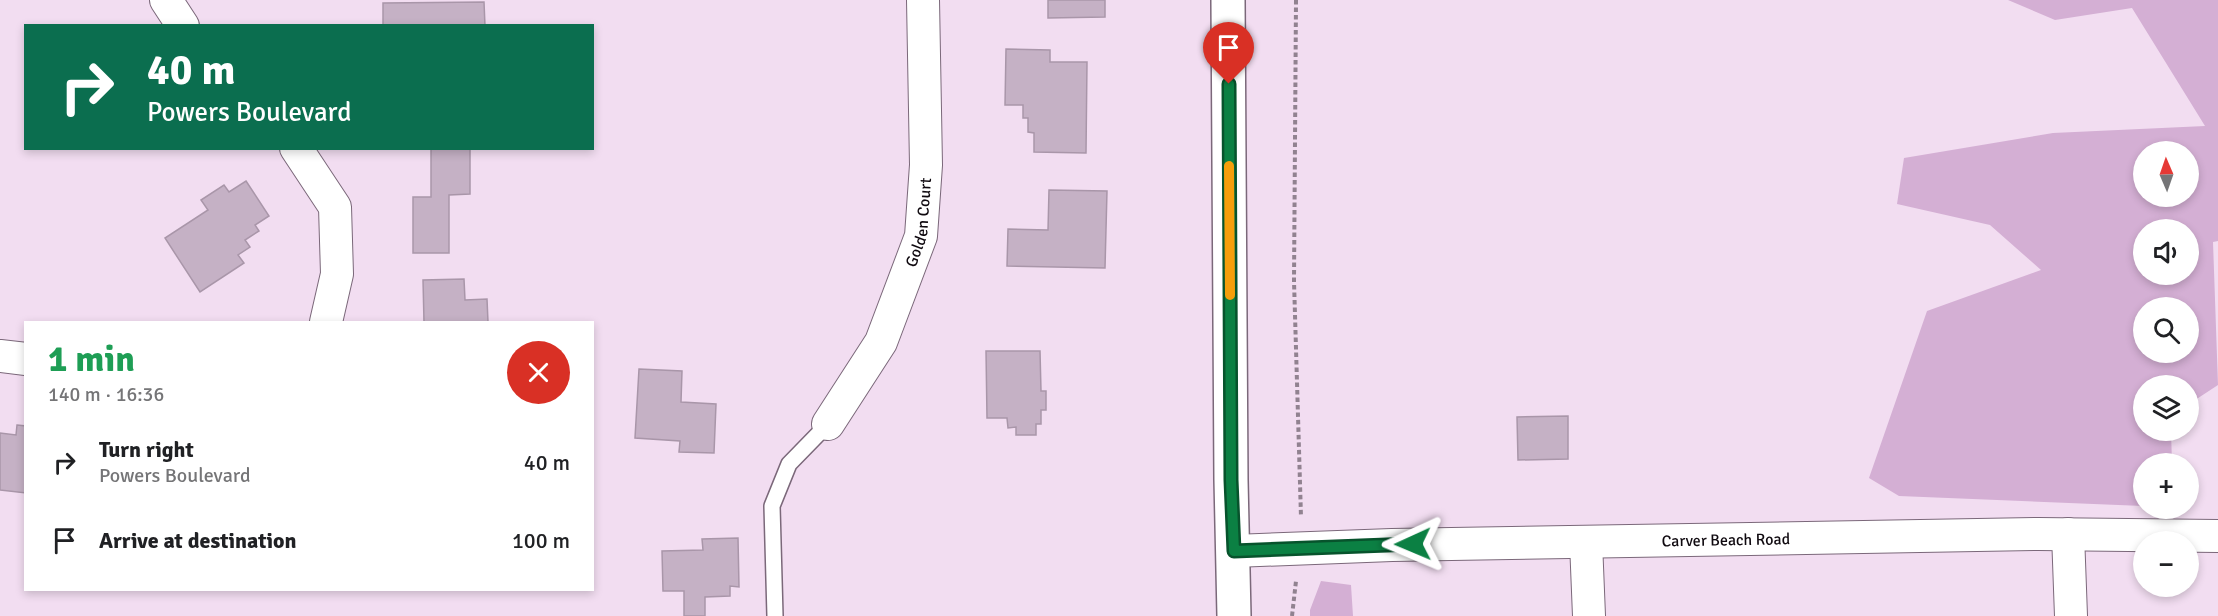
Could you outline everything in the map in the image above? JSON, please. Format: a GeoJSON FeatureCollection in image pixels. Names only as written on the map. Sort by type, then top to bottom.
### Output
{"type":"FeatureCollection","features":[{"type":"Feature","properties":{"kind":"main road"},"geometry":{"type":"LineString","coordinates":[[1228,0],[1234,616]]}},
{"type":"Feature","properties":{"kind":"street"},"geometry":{"type":"LineString","coordinates":[[166,0],[182,24]]}},
{"type":"Feature","properties":{"kind":"street","name":"Golden Court"},"geometry":{"type":"LineString","coordinates":[[828,424],[881,342],[921,236],[926,165],[923,0]]}},
{"type":"Feature","properties":{"kind":"street"},"geometry":{"type":"LineString","coordinates":[[297,150],[335,207],[337,274],[326,321]]}},
{"type":"Feature","properties":{"kind":"street"},"geometry":{"type":"LineString","coordinates":[[0,356],[24,359]]}},
{"type":"Feature","properties":{"kind":"street"},"geometry":{"type":"LineString","coordinates":[[2068,534],[2072,616]]}},
{"type":"Feature","properties":{"kind":"street","name":"Carver Beach Road"},"geometry":{"type":"LineString","coordinates":[[1234,551],[1392,545],[2068,534],[2218,536]]}},
{"type":"Feature","properties":{"kind":"street"},"geometry":{"type":"LineString","coordinates":[[1586,542],[1589,616]]}},
{"type":"Feature","properties":{"kind":"lane"},"geometry":{"type":"LineString","coordinates":[[775,616],[772,506],[789,464],[828,424]]}},
{"type":"Feature","properties":{"kind":"path"},"geometry":{"type":"LineString","coordinates":[[1292,616],[1292,602],[1302,548],[1294,281],[1296,0]]}},
{"type":"Feature","properties":{"kind":"shaded area"},"geometry":{"type":"Polygon","coordinates":[[[2008,0],[2218,0],[2218,241],[2213,242],[2218,385],[2199,397],[2199,375],[2133,375],[2133,441],[2171,441],[2172,453],[2133,453],[2133,506],[1899,496],[1869,478],[1927,311],[2041,270],[1990,225],[1897,204],[1904,158],[2053,133],[2205,126],[2132,8],[2055,20],[2008,0]]]}},
{"type":"Feature","properties":{"kind":"shaded area"},"geometry":{"type":"Polygon","coordinates":[[[1321,581],[1351,585],[1353,616],[1310,616],[1321,581]]]}},
{"type":"Feature","properties":{"kind":"building"},"geometry":{"type":"Polygon","coordinates":[[[1048,0],[1105,0],[1105,17],[1048,18],[1048,0]]]}},
{"type":"Feature","properties":{"kind":"building"},"geometry":{"type":"Polygon","coordinates":[[[484,2],[485,24],[383,24],[383,3],[484,2]]]}},
{"type":"Feature","properties":{"kind":"building"},"geometry":{"type":"Polygon","coordinates":[[[1006,49],[1050,50],[1050,62],[1087,62],[1086,153],[1034,152],[1034,133],[1028,132],[1028,118],[1023,118],[1023,105],[1005,105],[1006,49]]]}},
{"type":"Feature","properties":{"kind":"building"},"geometry":{"type":"Polygon","coordinates":[[[431,150],[470,150],[470,194],[449,195],[449,253],[413,253],[413,197],[431,197],[431,150]]]}},
{"type":"Feature","properties":{"kind":"building"},"geometry":{"type":"Polygon","coordinates":[[[246,181],[269,216],[255,225],[259,231],[245,240],[250,247],[238,255],[244,263],[200,292],[165,238],[208,210],[201,200],[224,185],[229,192],[246,181]]]}},
{"type":"Feature","properties":{"kind":"building"},"geometry":{"type":"Polygon","coordinates":[[[1049,190],[1107,191],[1105,268],[1007,266],[1008,229],[1048,230],[1049,190]]]}},
{"type":"Feature","properties":{"kind":"building"},"geometry":{"type":"Polygon","coordinates":[[[464,279],[465,300],[487,299],[488,321],[424,321],[423,280],[464,279]]]}},
{"type":"Feature","properties":{"kind":"building"},"geometry":{"type":"Polygon","coordinates":[[[986,351],[1040,351],[1041,391],[1046,391],[1046,410],[1041,410],[1041,424],[1036,424],[1036,435],[1016,435],[1016,427],[1008,428],[1007,418],[987,418],[986,351]]]}},
{"type":"Feature","properties":{"kind":"building"},"geometry":{"type":"Polygon","coordinates":[[[639,369],[682,371],[681,402],[716,404],[714,453],[679,452],[680,441],[635,438],[639,369]]]}},
{"type":"Feature","properties":{"kind":"building"},"geometry":{"type":"Polygon","coordinates":[[[1568,416],[1568,459],[1518,460],[1517,417],[1568,416]]]}},
{"type":"Feature","properties":{"kind":"building"},"geometry":{"type":"Polygon","coordinates":[[[17,425],[24,426],[24,493],[0,490],[0,433],[16,435],[17,425]]]}},
{"type":"Feature","properties":{"kind":"building"},"geometry":{"type":"Polygon","coordinates":[[[738,538],[739,587],[730,586],[730,596],[705,597],[705,616],[684,616],[684,591],[663,591],[662,551],[703,550],[702,539],[738,538]]]}},
{"type":"Feature","properties":{"kind":"slow traffic"},"geometry":{"type":"LineString","coordinates":[[1229,166],[1230,295]]}},
{"type":"Feature","properties":{"kind":"route"},"geometry":{"type":"LineString","coordinates":[[1229,84],[1231,480],[1234,551],[1413,544]]}}]}
